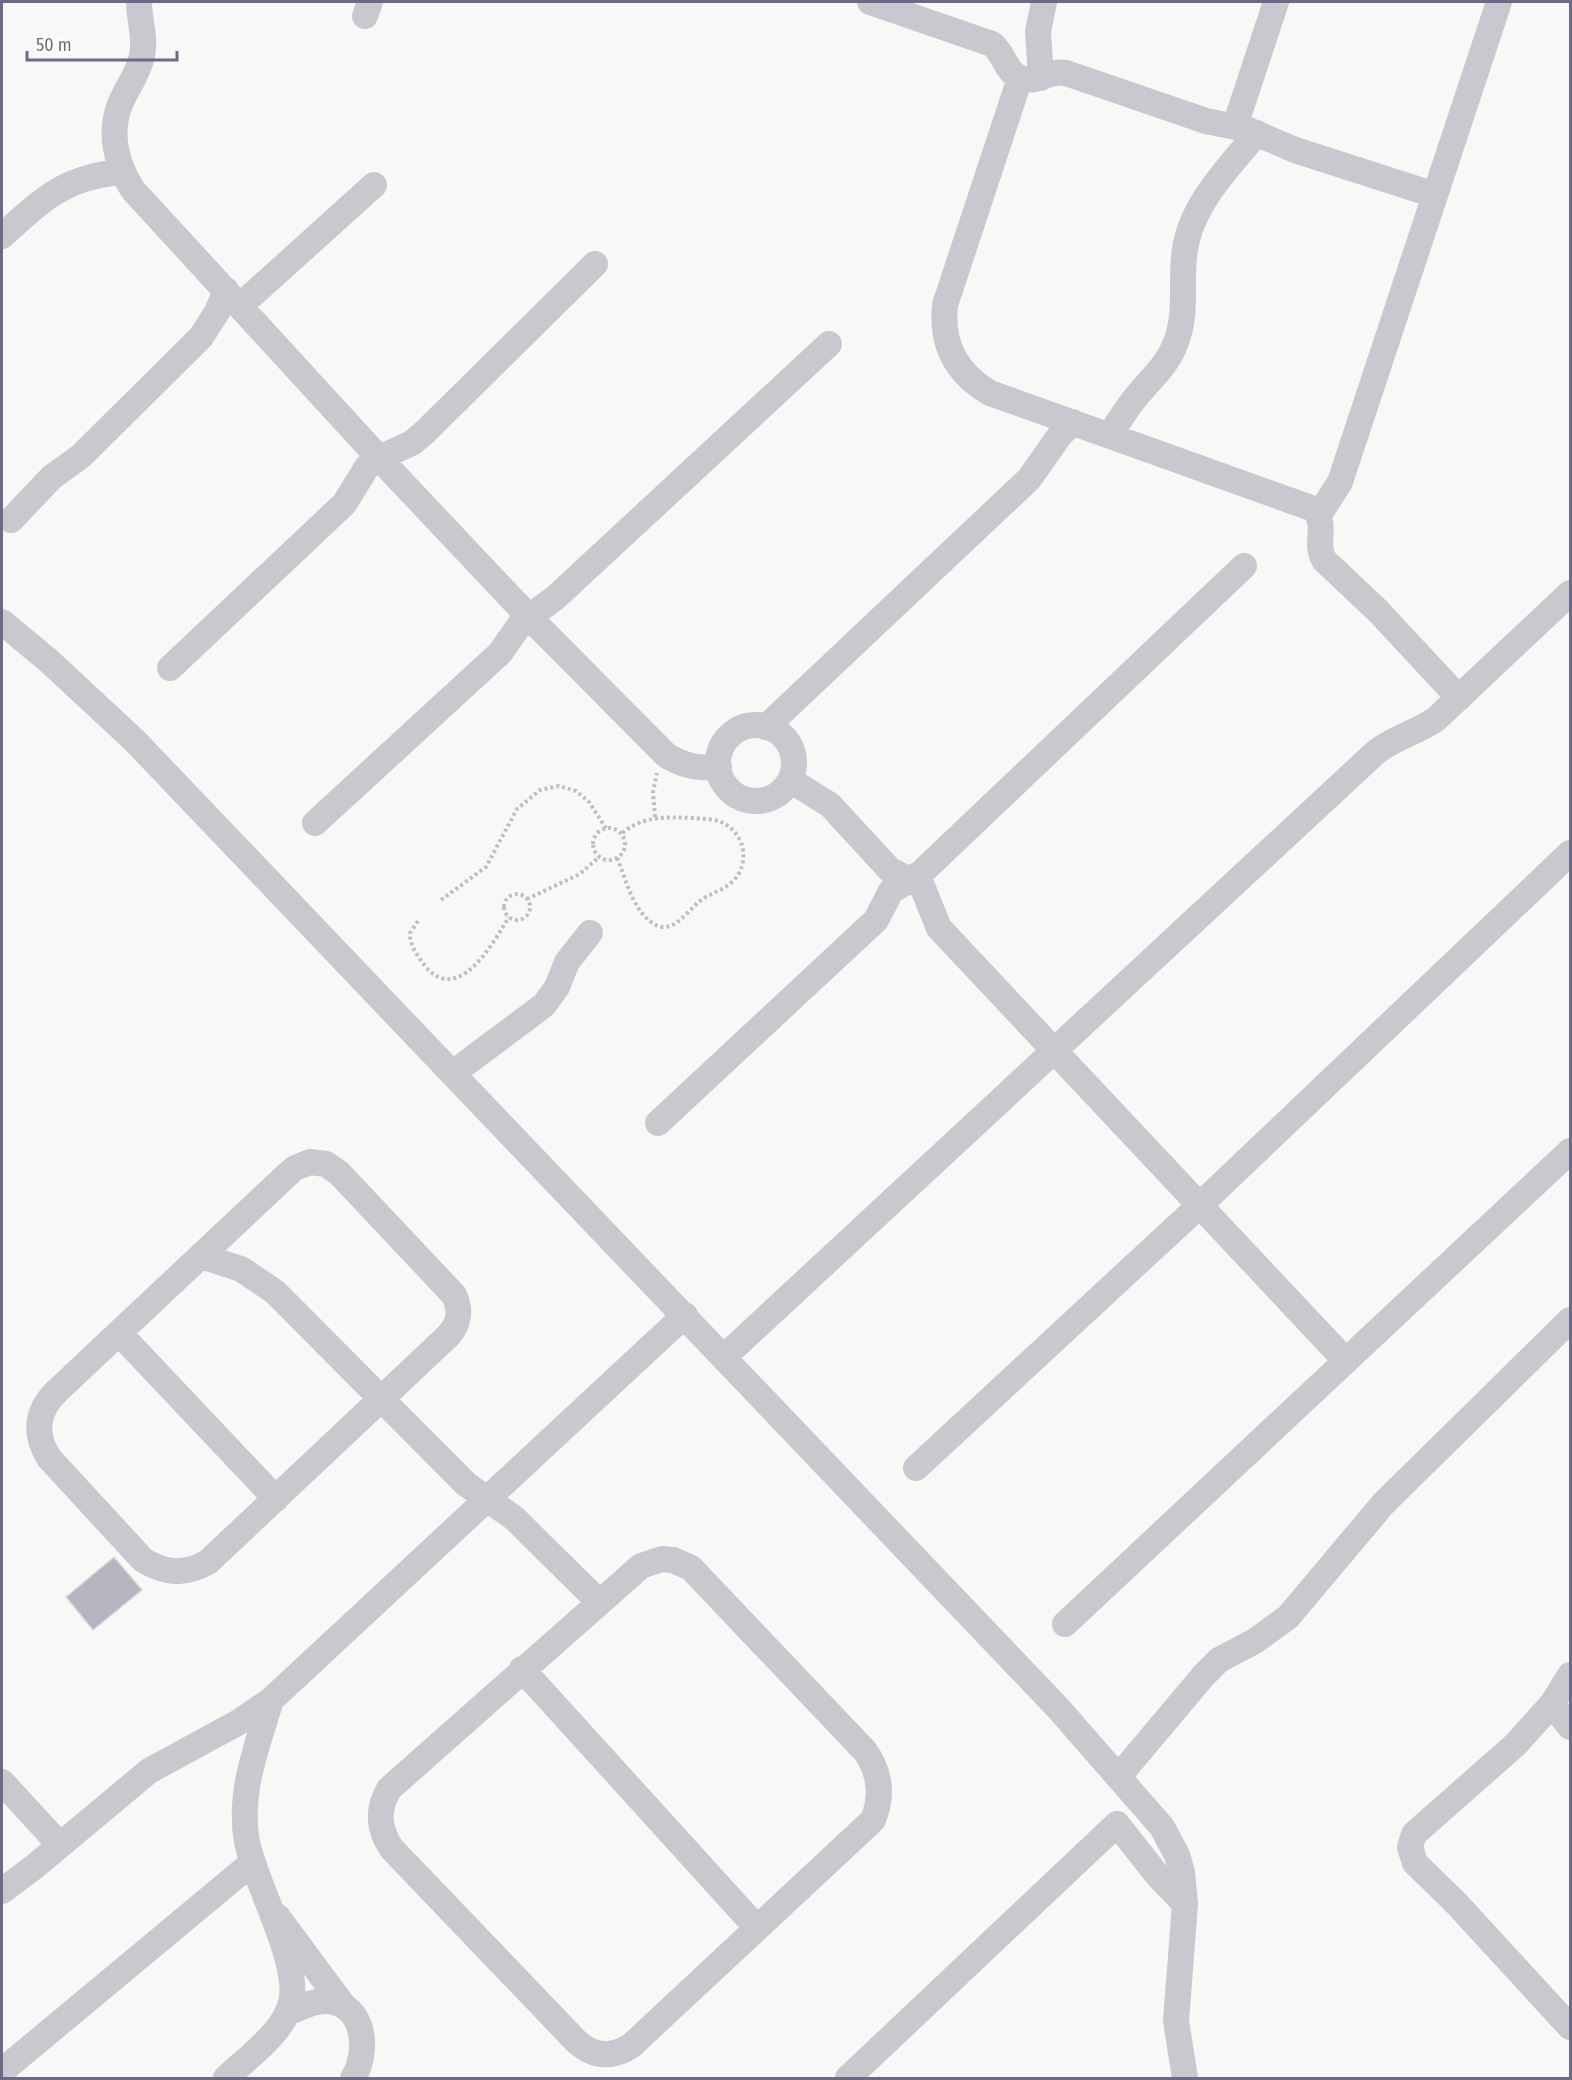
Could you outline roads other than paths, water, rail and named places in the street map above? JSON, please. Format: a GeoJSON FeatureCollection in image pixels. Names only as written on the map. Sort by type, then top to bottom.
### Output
{"type":"FeatureCollection","features":[{"type":"Feature","properties":{"kind":"street"},"geometry":{"type":"LineString","coordinates":[[139,2],[144,39],[142,56],[122,102],[115,130],[115,144],[123,172],[133,190],[379,458],[529,617],[666,755],[676,762],[697,768],[719,767]]}},
{"type":"Feature","properties":{"kind":"street"},"geometry":{"type":"LineString","coordinates":[[870,2],[992,44],[1003,55],[1010,69],[1031,78],[1053,72],[1066,73],[1194,117],[1246,129],[1295,150],[1435,195]]}},
{"type":"Feature","properties":{"kind":"street"},"geometry":{"type":"LineString","coordinates":[[1044,2],[1031,78],[945,305],[945,335],[955,362],[976,385],[990,393],[1307,505],[1319,515],[1323,529],[1319,549],[1324,560],[1378,611],[1459,698]]}},
{"type":"Feature","properties":{"kind":"street"},"geometry":{"type":"LineString","coordinates":[[1110,435],[1131,403],[1161,368],[1175,345],[1184,309],[1183,274],[1186,240],[1198,210],[1246,129],[1276,2]]}},
{"type":"Feature","properties":{"kind":"street"},"geometry":{"type":"LineString","coordinates":[[1319,515],[1340,482],[1499,2]]}},
{"type":"Feature","properties":{"kind":"street"},"geometry":{"type":"LineString","coordinates":[[2,236],[57,189],[88,176],[123,172]]}},
{"type":"Feature","properties":{"kind":"street"},"geometry":{"type":"LineString","coordinates":[[11,520],[52,477],[81,456],[201,337],[217,312],[374,184]]}},
{"type":"Feature","properties":{"kind":"street"},"geometry":{"type":"LineString","coordinates":[[170,668],[344,504],[361,474],[379,458],[412,443],[425,432],[595,264]]}},
{"type":"Feature","properties":{"kind":"street"},"geometry":{"type":"LineString","coordinates":[[315,823],[500,653],[529,617],[555,598],[830,344]]}},
{"type":"Feature","properties":{"kind":"street"},"geometry":{"type":"LineString","coordinates":[[766,727],[1029,479],[1060,435],[1073,422]]}},
{"type":"Feature","properties":{"kind":"street"},"geometry":{"type":"LineString","coordinates":[[658,1123],[876,920],[891,891],[911,881],[1244,566]]}},
{"type":"Feature","properties":{"kind":"street"},"geometry":{"type":"LineString","coordinates":[[724,1357],[1375,753],[1393,740],[1426,726],[1459,698],[1570,593]]}},
{"type":"Feature","properties":{"kind":"street"},"geometry":{"type":"LineString","coordinates":[[2,622],[49,661],[135,741],[1058,1708],[1166,1833],[1182,1872],[1185,1904],[1176,2004],[1178,2044],[1185,2079]]}},
{"type":"Feature","properties":{"kind":"street"},"geometry":{"type":"LineString","coordinates":[[748,726],[766,727],[782,736],[788,743],[794,761],[790,780],[785,788],[769,799],[750,801],[740,798],[725,785],[719,767],[721,749],[732,734],[748,726]]}},
{"type":"Feature","properties":{"kind":"street"},"geometry":{"type":"LineString","coordinates":[[790,780],[830,805],[890,870],[925,891],[931,913],[939,928],[1346,1361]]}},
{"type":"Feature","properties":{"kind":"street"},"geometry":{"type":"LineString","coordinates":[[916,1468],[1200,1205],[1570,853]]}},
{"type":"Feature","properties":{"kind":"street"},"geometry":{"type":"LineString","coordinates":[[453,1073],[544,1005],[557,987],[567,962],[590,933]]}},
{"type":"Feature","properties":{"kind":"street"},"geometry":{"type":"LineString","coordinates":[[1065,1624],[1570,1151]]}},
{"type":"Feature","properties":{"kind":"street"},"geometry":{"type":"LineString","coordinates":[[310,1162],[333,1168],[454,1295],[458,1303],[458,1320],[454,1328],[276,1499],[208,1562],[196,1569],[169,1571],[143,1560],[49,1458],[40,1440],[38,1430],[42,1409],[48,1399],[119,1333],[295,1168],[310,1162]]}},
{"type":"Feature","properties":{"kind":"street"},"geometry":{"type":"LineString","coordinates":[[201,1256],[241,1269],[275,1292],[466,1484],[514,1518],[599,1602]]}},
{"type":"Feature","properties":{"kind":"street"},"geometry":{"type":"LineString","coordinates":[[2,1891],[149,1771],[239,1722],[271,1700],[685,1315]]}},
{"type":"Feature","properties":{"kind":"street"},"geometry":{"type":"LineString","coordinates":[[1119,1776],[1204,1675],[1219,1660],[1256,1641],[1288,1617],[1383,1504],[1570,1320]]}},
{"type":"Feature","properties":{"kind":"street"},"geometry":{"type":"LineString","coordinates":[[119,1333],[276,1499]]}},
{"type":"Feature","properties":{"kind":"street"},"geometry":{"type":"LineString","coordinates":[[662,1559],[682,1563],[706,1584],[871,1760],[879,1791],[873,1820],[632,2045],[616,2054],[598,2054],[575,2040],[392,1849],[382,1831],[380,1821],[380,1810],[389,1789],[599,1602],[641,1566],[651,1561],[662,1559]]}},
{"type":"Feature","properties":{"kind":"street"},"geometry":{"type":"LineString","coordinates":[[522,1669],[757,1928]]}},
{"type":"Feature","properties":{"kind":"street"},"geometry":{"type":"LineString","coordinates":[[1570,1675],[1552,1704],[1515,1745],[1414,1834],[1410,1847],[1415,1863],[1457,1904],[1570,2027]]}},
{"type":"Feature","properties":{"kind":"street"},"geometry":{"type":"LineString","coordinates":[[226,2079],[279,2026],[288,2013],[293,1992],[292,1978],[252,1863],[247,1839],[246,1792],[252,1760],[271,1700]]}},
{"type":"Feature","properties":{"kind":"street"},"geometry":{"type":"LineString","coordinates":[[1552,1704],[1570,1727]]}},
{"type":"Feature","properties":{"kind":"street"},"geometry":{"type":"LineString","coordinates":[[2,1782],[60,1845]]}},
{"type":"Feature","properties":{"kind":"street"},"geometry":{"type":"LineString","coordinates":[[848,2079],[1117,1824],[1185,1904]]}},
{"type":"Feature","properties":{"kind":"street"},"geometry":{"type":"LineString","coordinates":[[1136,1849],[1166,1833]]}},
{"type":"Feature","properties":{"kind":"street"},"geometry":{"type":"LineString","coordinates":[[2,2071],[252,1863]]}},
{"type":"Feature","properties":{"kind":"street"},"geometry":{"type":"LineString","coordinates":[[266,1902],[306,1952],[343,2005],[357,2020],[363,2041],[360,2066],[353,2079]]}},
{"type":"Feature","properties":{"kind":"street"},"geometry":{"type":"LineString","coordinates":[[288,2013],[316,2001],[343,2005]]}}]}
